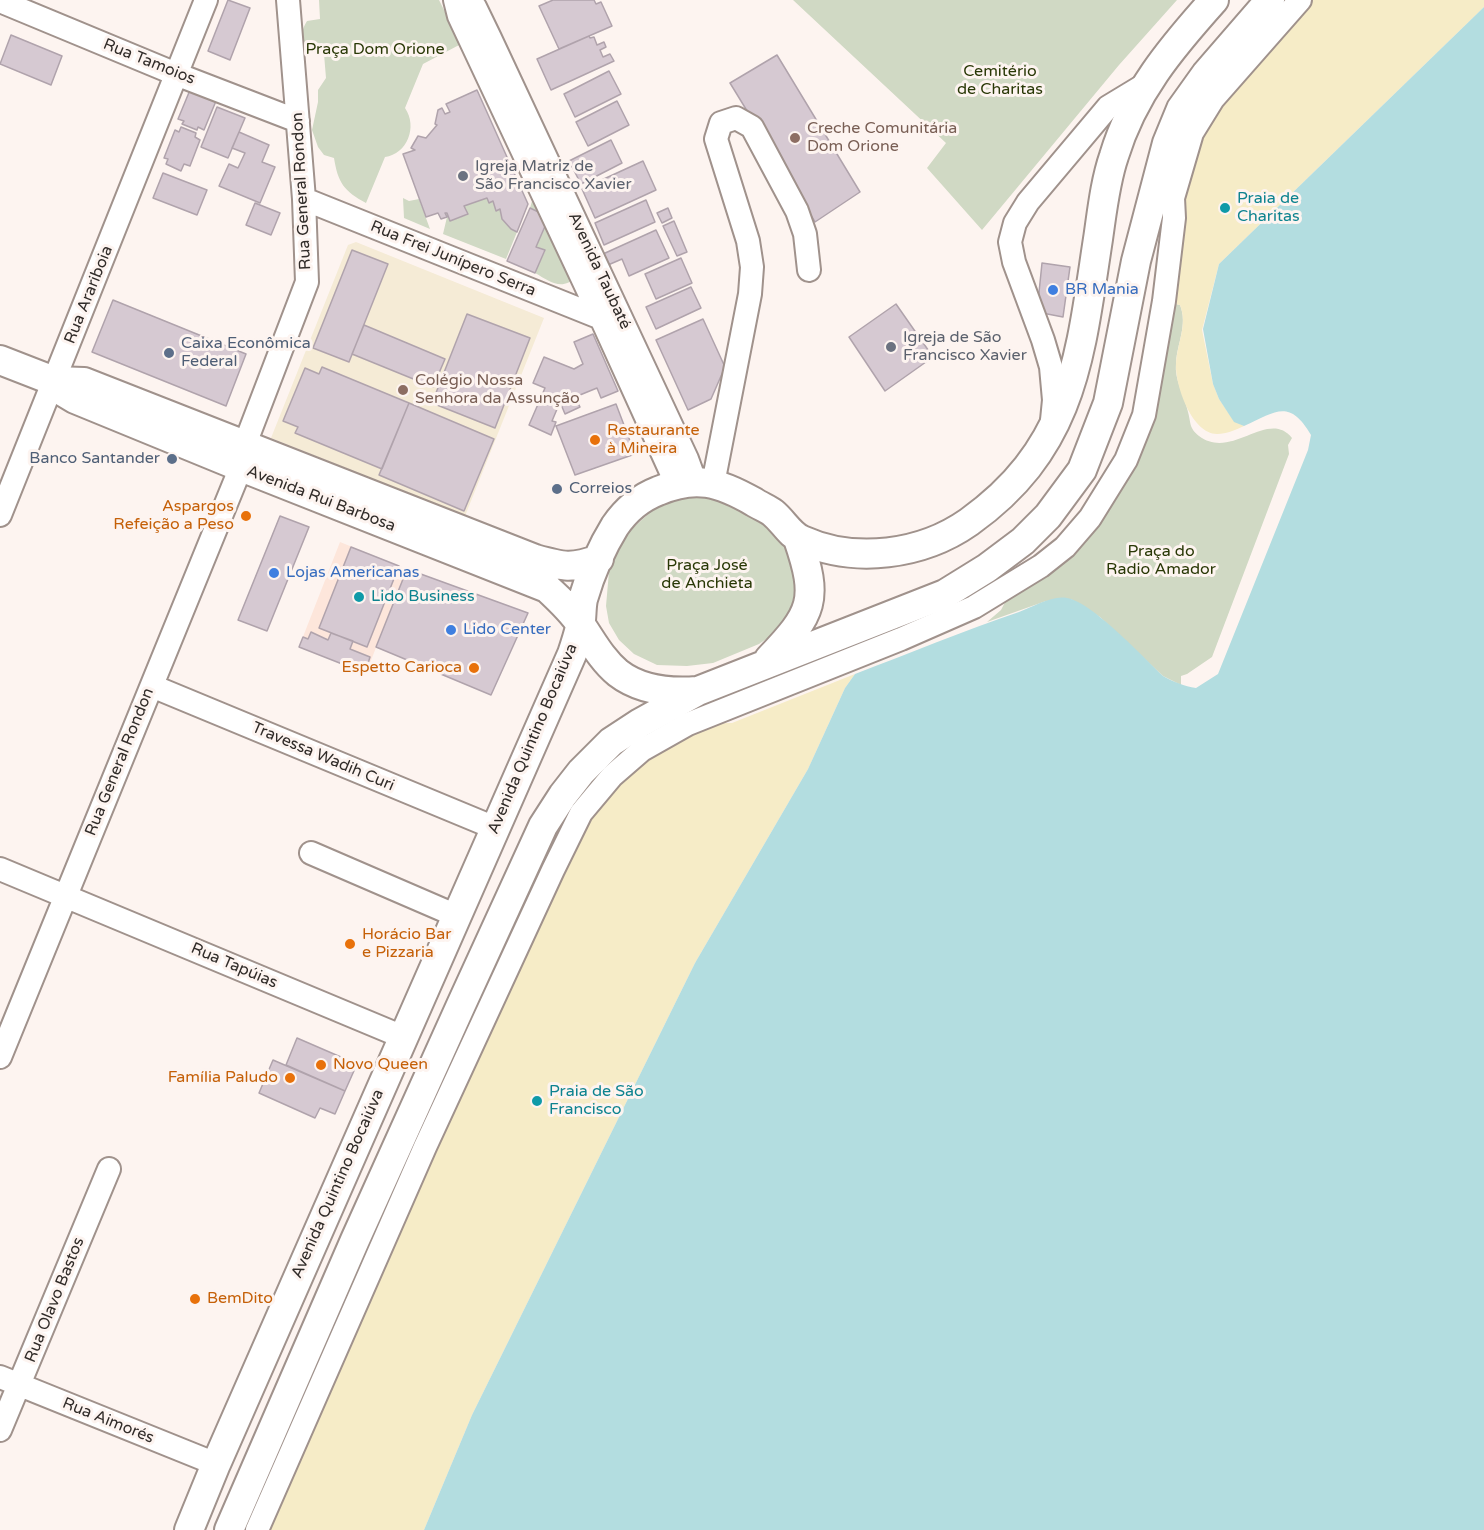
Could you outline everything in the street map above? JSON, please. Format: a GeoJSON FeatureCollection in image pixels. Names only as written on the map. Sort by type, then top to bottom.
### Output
{"type":"FeatureCollection","features":[{"type":"Feature","properties":{"kind":"main road"},"geometry":{"type":"LineString","coordinates":[[694,483],[736,492],[772,513],[798,539],[818,546],[857,553],[907,550],[935,541],[966,524],[1009,488],[1033,462],[1051,431],[1072,383],[1081,349],[1101,213],[1113,157],[1127,122],[1146,84],[1171,49],[1214,0]]}},
{"type":"Feature","properties":{"kind":"main road"},"geometry":{"type":"LineString","coordinates":[[229,1530],[355,1240],[543,826],[563,795],[581,772],[611,742],[640,723],[698,691],[945,594],[987,568],[1023,541],[1063,496],[1082,470],[1092,447],[1108,403],[1136,261],[1156,179],[1181,109],[1206,74],[1270,0]]}},
{"type":"Feature","properties":{"kind":"main road","name":"Avenida Rui Barbosa"},"geometry":{"type":"LineString","coordinates":[[0,360],[54,381],[84,382],[243,456],[547,588],[571,612],[605,660],[618,673],[635,683],[651,688],[670,692],[698,691]]}},
{"type":"Feature","properties":{"kind":"main road","name":"Avenida Rui Barbosa"},"geometry":{"type":"LineString","coordinates":[[243,456],[535,559],[556,565],[577,567],[599,559]]}},
{"type":"Feature","properties":{"kind":"main road","name":"Avenida Quintino Bocaiúva"},"geometry":{"type":"LineString","coordinates":[[189,1530],[403,1036],[572,654],[581,624],[584,596],[599,559],[614,528],[628,509],[648,495],[694,483]]}},
{"type":"Feature","properties":{"kind":"main road"},"geometry":{"type":"LineString","coordinates":[[765,664],[788,640],[803,618],[812,596],[807,566],[798,539]]}},
{"type":"Feature","properties":{"kind":"street","name":"Rua Arariboia"},"geometry":{"type":"LineString","coordinates":[[0,515],[206,0]]}},
{"type":"Feature","properties":{"kind":"street","name":"Rua General Rondon"},"geometry":{"type":"LineString","coordinates":[[0,1057],[152,686],[243,456],[307,282],[304,199],[288,0]]}},
{"type":"Feature","properties":{"kind":"street"},"geometry":{"type":"LineString","coordinates":[[257,1530],[426,1147],[581,813],[612,776],[642,750],[688,724],[901,639],[974,607],[1041,566],[1065,547],[1090,518],[1126,460],[1144,415],[1164,301],[1174,218],[1173,198],[1192,133],[1213,99],[1300,0]]}},
{"type":"Feature","properties":{"kind":"street","name":"Rua Tamoios"},"geometry":{"type":"LineString","coordinates":[[0,1],[176,74],[298,121]]}},
{"type":"Feature","properties":{"kind":"street","name":"Avenida Taubaté"},"geometry":{"type":"LineString","coordinates":[[469,5],[601,318],[694,483]]}},
{"type":"Feature","properties":{"kind":"street","name":"Avenida Taubaté"},"geometry":{"type":"LineString","coordinates":[[469,5],[687,459],[694,483]]}},
{"type":"Feature","properties":{"kind":"street"},"geometry":{"type":"LineString","coordinates":[[1051,431],[1054,400],[1051,367],[1014,262],[1010,242],[1015,223],[1028,202],[1108,107],[1146,84]]}},
{"type":"Feature","properties":{"kind":"street"},"geometry":{"type":"LineString","coordinates":[[694,483],[750,294],[752,267],[748,241],[716,139],[721,123],[736,118],[752,127],[797,211],[805,234],[809,270]]}},
{"type":"Feature","properties":{"kind":"street","name":"Rua Frei Junípero Serra"},"geometry":{"type":"LineString","coordinates":[[304,199],[601,318]]}},
{"type":"Feature","properties":{"kind":"street","name":"Travessa Wadih Curi"},"geometry":{"type":"LineString","coordinates":[[152,686],[495,828]]}},
{"type":"Feature","properties":{"kind":"street"},"geometry":{"type":"LineString","coordinates":[[311,854],[457,916]]}},
{"type":"Feature","properties":{"kind":"street","name":"Rua Tapúias"},"geometry":{"type":"LineString","coordinates":[[0,869],[403,1036]]}},
{"type":"Feature","properties":{"kind":"street","name":"Rua Olavo Bastos"},"geometry":{"type":"LineString","coordinates":[[0,1430],[10,1381],[109,1169]]}},
{"type":"Feature","properties":{"kind":"street","name":"Rua Aimorés"},"geometry":{"type":"LineString","coordinates":[[10,1381],[216,1464]]}},
{"type":"Feature","properties":{"kind":"shaded area","name":"Colégio Nossa Senhora da Assunção"},"geometry":{"type":"Polygon","coordinates":[[[356,242],[544,318],[465,516],[271,438],[348,245],[356,242]]]}},
{"type":"Feature","properties":{"kind":"shaded area"},"geometry":{"type":"Polygon","coordinates":[[[340,542],[407,569],[366,673],[299,647],[340,542]]]}},
{"type":"Feature","properties":{"kind":"green space","name":"Praça Dom Orione"},"geometry":{"type":"Polygon","coordinates":[[[319,0],[439,0],[461,44],[423,64],[405,108],[410,123],[408,138],[399,151],[385,157],[366,203],[343,185],[334,158],[324,155],[318,147],[312,130],[318,90],[326,78],[324,54],[307,47],[302,33],[307,21],[320,19],[319,0]]]}},
{"type":"Feature","properties":{"kind":"green space","name":"Cemitério de Charitas"},"geometry":{"type":"Polygon","coordinates":[[[793,0],[1177,0],[1119,65],[982,230],[927,168],[946,143],[793,0]]]}},
{"type":"Feature","properties":{"kind":"green space"},"geometry":{"type":"Polygon","coordinates":[[[534,194],[577,277],[566,284],[556,284],[535,273],[545,251],[536,247],[530,208],[534,194]]]}},
{"type":"Feature","properties":{"kind":"green space"},"geometry":{"type":"Polygon","coordinates":[[[403,198],[409,201],[419,199],[430,229],[404,218],[403,198]]]}},
{"type":"Feature","properties":{"kind":"green space"},"geometry":{"type":"Polygon","coordinates":[[[487,198],[489,202],[493,201],[496,211],[500,209],[504,220],[517,232],[506,259],[443,234],[447,217],[445,213],[450,221],[467,215],[464,206],[487,198]]]}},
{"type":"Feature","properties":{"kind":"green space","name":"Praça do Radio Amador"},"geometry":{"type":"Polygon","coordinates":[[[1164,301],[1180,305],[1182,312],[1183,327],[1176,369],[1193,430],[1211,442],[1224,443],[1272,429],[1282,430],[1292,438],[1288,445],[1289,454],[1212,657],[1181,676],[1181,685],[1163,676],[1100,617],[1071,599],[1046,601],[987,622],[1001,610],[1016,581],[1041,566],[1126,460],[1164,301]]]}},
{"type":"Feature","properties":{"kind":"green space","name":"Praça José de Anchieta"},"geometry":{"type":"Polygon","coordinates":[[[686,487],[778,524],[801,580],[789,617],[775,633],[759,644],[713,663],[687,666],[657,665],[634,654],[619,640],[609,623],[606,606],[610,560],[625,535],[665,499],[686,487]]]}},
{"type":"Feature","properties":{"kind":"sand","name":"Praia de Charitas"},"geometry":{"type":"Polygon","coordinates":[[[1300,0],[1484,0],[1484,7],[1219,264],[1202,330],[1213,384],[1219,399],[1234,421],[1244,426],[1228,433],[1217,434],[1208,432],[1200,426],[1182,395],[1178,384],[1176,364],[1183,327],[1182,312],[1180,305],[1164,301],[1192,133],[1300,0]]]}},
{"type":"Feature","properties":{"kind":"sand","name":"Praia de São Francisco"},"geometry":{"type":"Polygon","coordinates":[[[855,674],[845,688],[808,769],[695,963],[472,1415],[424,1530],[257,1530],[581,813],[688,724],[732,723],[855,674]]]}},
{"type":"Feature","properties":{"kind":"water"},"geometry":{"type":"Polygon","coordinates":[[[1484,7],[1484,1530],[424,1530],[472,1415],[695,963],[808,769],[845,688],[855,674],[1043,602],[1055,598],[1067,598],[1090,609],[1103,619],[1163,676],[1196,688],[1218,674],[1308,450],[1311,435],[1303,423],[1289,412],[1273,413],[1244,426],[1234,422],[1219,399],[1213,384],[1203,329],[1219,264],[1484,7]]]}},
{"type":"Feature","properties":{"kind":"building"},"geometry":{"type":"Polygon","coordinates":[[[228,0],[250,8],[230,60],[208,51],[228,0]]]}},
{"type":"Feature","properties":{"kind":"building"},"geometry":{"type":"Polygon","coordinates":[[[553,0],[594,0],[596,4],[601,2],[612,26],[559,49],[539,6],[553,0]]]}},
{"type":"Feature","properties":{"kind":"building"},"geometry":{"type":"Polygon","coordinates":[[[11,35],[62,56],[51,85],[0,64],[11,35]]]}},
{"type":"Feature","properties":{"kind":"building"},"geometry":{"type":"Polygon","coordinates":[[[589,36],[594,37],[597,45],[604,42],[606,47],[600,50],[603,57],[610,54],[614,61],[551,90],[537,59],[589,36]]]}},
{"type":"Feature","properties":{"kind":"building","name":"Creche Comunitária Dom Orione"},"geometry":{"type":"Polygon","coordinates":[[[777,55],[860,192],[815,222],[730,83],[777,55]]]}},
{"type":"Feature","properties":{"kind":"building"},"geometry":{"type":"Polygon","coordinates":[[[609,71],[621,94],[575,117],[564,94],[609,71]]]}},
{"type":"Feature","properties":{"kind":"building"},"geometry":{"type":"Polygon","coordinates":[[[190,90],[216,101],[204,130],[198,127],[197,130],[182,124],[184,121],[178,119],[190,90]]]}},
{"type":"Feature","properties":{"kind":"building","name":"Igreja Matriz de São Francisco Xavier"},"geometry":{"type":"Polygon","coordinates":[[[477,90],[528,204],[517,232],[502,219],[500,209],[496,211],[493,201],[489,203],[487,198],[464,206],[468,214],[450,221],[447,213],[445,213],[447,217],[441,219],[438,213],[426,217],[403,154],[415,150],[411,148],[418,136],[426,138],[437,125],[435,124],[438,110],[442,108],[445,114],[450,112],[446,104],[477,90]]]}},
{"type":"Feature","properties":{"kind":"building"},"geometry":{"type":"Polygon","coordinates":[[[617,101],[629,125],[588,146],[576,122],[617,101]]]}},
{"type":"Feature","properties":{"kind":"building"},"geometry":{"type":"Polygon","coordinates":[[[217,107],[245,118],[228,158],[201,147],[217,107]]]}},
{"type":"Feature","properties":{"kind":"building"},"geometry":{"type":"Polygon","coordinates":[[[181,127],[196,133],[195,137],[200,140],[190,166],[184,164],[181,171],[166,164],[168,159],[164,158],[175,130],[179,132],[181,127]]]}},
{"type":"Feature","properties":{"kind":"building"},"geometry":{"type":"Polygon","coordinates":[[[239,132],[269,145],[262,162],[275,167],[260,203],[219,186],[229,164],[238,168],[245,153],[232,148],[239,132]]]}},
{"type":"Feature","properties":{"kind":"building"},"geometry":{"type":"Polygon","coordinates":[[[611,140],[622,163],[581,184],[569,161],[611,140]]]}},
{"type":"Feature","properties":{"kind":"building"},"geometry":{"type":"Polygon","coordinates":[[[643,161],[656,190],[595,218],[582,189],[643,161]]]}},
{"type":"Feature","properties":{"kind":"building"},"geometry":{"type":"Polygon","coordinates":[[[163,173],[207,190],[197,215],[153,198],[163,173]]]}},
{"type":"Feature","properties":{"kind":"building"},"geometry":{"type":"Polygon","coordinates":[[[646,200],[655,222],[604,245],[595,223],[646,200]]]}},
{"type":"Feature","properties":{"kind":"building"},"geometry":{"type":"Polygon","coordinates":[[[255,203],[280,213],[271,235],[246,225],[255,203]]]}},
{"type":"Feature","properties":{"kind":"building"},"geometry":{"type":"Polygon","coordinates":[[[530,208],[549,217],[536,247],[545,250],[535,273],[507,261],[530,208]]]}},
{"type":"Feature","properties":{"kind":"building"},"geometry":{"type":"Polygon","coordinates":[[[668,208],[672,218],[662,223],[657,213],[668,208]]]}},
{"type":"Feature","properties":{"kind":"building"},"geometry":{"type":"Polygon","coordinates":[[[674,221],[687,252],[677,256],[663,226],[674,221]]]}},
{"type":"Feature","properties":{"kind":"building"},"geometry":{"type":"Polygon","coordinates":[[[656,230],[669,258],[629,276],[622,259],[608,265],[603,254],[656,230]]]}},
{"type":"Feature","properties":{"kind":"building"},"geometry":{"type":"Polygon","coordinates":[[[352,250],[388,264],[349,362],[313,348],[352,250]]]}},
{"type":"Feature","properties":{"kind":"building"},"geometry":{"type":"Polygon","coordinates":[[[681,258],[692,283],[656,299],[645,274],[681,258]]]}},
{"type":"Feature","properties":{"kind":"building","name":"BR Mania"},"geometry":{"type":"Polygon","coordinates":[[[1042,263],[1070,267],[1063,317],[1037,312],[1042,263]]]}},
{"type":"Feature","properties":{"kind":"building"},"geometry":{"type":"Polygon","coordinates":[[[691,287],[701,308],[656,329],[646,307],[691,287]]]}},
{"type":"Feature","properties":{"kind":"building","name":"Caixa Econômica Federal"},"geometry":{"type":"Polygon","coordinates":[[[113,300],[246,354],[226,406],[92,352],[113,300]]]}},
{"type":"Feature","properties":{"kind":"building","name":"Igreja de São Francisco Xavier"},"geometry":{"type":"Polygon","coordinates":[[[896,304],[933,357],[885,391],[849,337],[896,304]]]}},
{"type":"Feature","properties":{"kind":"building"},"geometry":{"type":"Polygon","coordinates":[[[467,314],[530,338],[495,428],[432,403],[467,314]]]}},
{"type":"Feature","properties":{"kind":"building"},"geometry":{"type":"Polygon","coordinates":[[[703,319],[725,367],[711,399],[688,410],[656,340],[703,319]]]}},
{"type":"Feature","properties":{"kind":"building"},"geometry":{"type":"Polygon","coordinates":[[[364,325],[445,359],[433,387],[352,354],[364,325]]]}},
{"type":"Feature","properties":{"kind":"building"},"geometry":{"type":"Polygon","coordinates":[[[593,334],[618,391],[601,398],[597,388],[575,397],[580,407],[565,414],[560,402],[552,421],[556,422],[551,435],[529,425],[545,388],[533,383],[544,357],[574,369],[583,364],[574,342],[593,334]]]}},
{"type":"Feature","properties":{"kind":"building"},"geometry":{"type":"Polygon","coordinates":[[[322,367],[409,403],[382,469],[295,433],[298,427],[283,421],[305,368],[319,374],[322,367]]]}},
{"type":"Feature","properties":{"kind":"building"},"geometry":{"type":"Polygon","coordinates":[[[409,403],[494,439],[464,511],[379,475],[409,403]]]}},
{"type":"Feature","properties":{"kind":"building","name":"Restaurante à Mineira"},"geometry":{"type":"Polygon","coordinates":[[[616,404],[635,454],[575,475],[556,426],[616,404]]]}},
{"type":"Feature","properties":{"kind":"building","name":"Lojas Americanas"},"geometry":{"type":"Polygon","coordinates":[[[280,516],[309,527],[267,631],[238,620],[280,516]]]}},
{"type":"Feature","properties":{"kind":"building","name":"Lido Business"},"geometry":{"type":"Polygon","coordinates":[[[351,547],[399,566],[367,647],[319,628],[351,547]]]}},
{"type":"Feature","properties":{"kind":"building","name":"Lido Center"},"geometry":{"type":"Polygon","coordinates":[[[407,569],[528,613],[491,695],[376,647],[407,569]]]}},
{"type":"Feature","properties":{"kind":"building"},"geometry":{"type":"Polygon","coordinates":[[[311,632],[328,640],[331,633],[353,641],[350,649],[370,657],[365,673],[299,647],[303,637],[308,639],[311,632]]]}},
{"type":"Feature","properties":{"kind":"building","name":"Novo Queen"},"geometry":{"type":"Polygon","coordinates":[[[297,1038],[357,1064],[345,1091],[286,1065],[297,1038]]]}},
{"type":"Feature","properties":{"kind":"building","name":"Família Paludo"},"geometry":{"type":"Polygon","coordinates":[[[273,1060],[345,1091],[335,1114],[320,1108],[315,1118],[259,1093],[273,1060]]]}},
{"type":"Feature","properties":{"kind":"place","name":"Creche Comunitária Dom Orione"},"geometry":{"type":"Point","coordinates":[795,138]}},
{"type":"Feature","properties":{"kind":"place","name":"Igreja Matriz de São Francisco Xavier"},"geometry":{"type":"Point","coordinates":[463,176]}},
{"type":"Feature","properties":{"kind":"place","name":"Praia de Charitas"},"geometry":{"type":"Point","coordinates":[1225,208]}},
{"type":"Feature","properties":{"kind":"place","name":"BR Mania"},"geometry":{"type":"Point","coordinates":[1053,290]}},
{"type":"Feature","properties":{"kind":"place","name":"Igreja de São Francisco Xavier"},"geometry":{"type":"Point","coordinates":[891,347]}},
{"type":"Feature","properties":{"kind":"place","name":"Caixa Econômica Federal"},"geometry":{"type":"Point","coordinates":[169,353]}},
{"type":"Feature","properties":{"kind":"place","name":"Colégio Nossa Senhora da Assunção"},"geometry":{"type":"Point","coordinates":[403,390]}},
{"type":"Feature","properties":{"kind":"place","name":"Restaurante à Mineira"},"geometry":{"type":"Point","coordinates":[595,440]}},
{"type":"Feature","properties":{"kind":"place","name":"Banco Santander"},"geometry":{"type":"Point","coordinates":[172,459]}},
{"type":"Feature","properties":{"kind":"place","name":"Correios"},"geometry":{"type":"Point","coordinates":[557,489]}},
{"type":"Feature","properties":{"kind":"place","name":"Aspargos Refeição a Peso"},"geometry":{"type":"Point","coordinates":[246,516]}},
{"type":"Feature","properties":{"kind":"place","name":"Lojas Americanas"},"geometry":{"type":"Point","coordinates":[274,573]}},
{"type":"Feature","properties":{"kind":"place","name":"Lido Business"},"geometry":{"type":"Point","coordinates":[359,597]}},
{"type":"Feature","properties":{"kind":"place","name":"Lido Center"},"geometry":{"type":"Point","coordinates":[451,630]}},
{"type":"Feature","properties":{"kind":"place","name":"Espetto Carioca"},"geometry":{"type":"Point","coordinates":[474,668]}},
{"type":"Feature","properties":{"kind":"place","name":"Horácio Bar e Pizzaria"},"geometry":{"type":"Point","coordinates":[350,944]}},
{"type":"Feature","properties":{"kind":"place","name":"Novo Queen"},"geometry":{"type":"Point","coordinates":[321,1065]}},
{"type":"Feature","properties":{"kind":"place","name":"Família Paludo"},"geometry":{"type":"Point","coordinates":[290,1078]}},
{"type":"Feature","properties":{"kind":"place","name":"Praia de São Francisco"},"geometry":{"type":"Point","coordinates":[537,1101]}},
{"type":"Feature","properties":{"kind":"place","name":"BemDito"},"geometry":{"type":"Point","coordinates":[195,1299]}}]}
